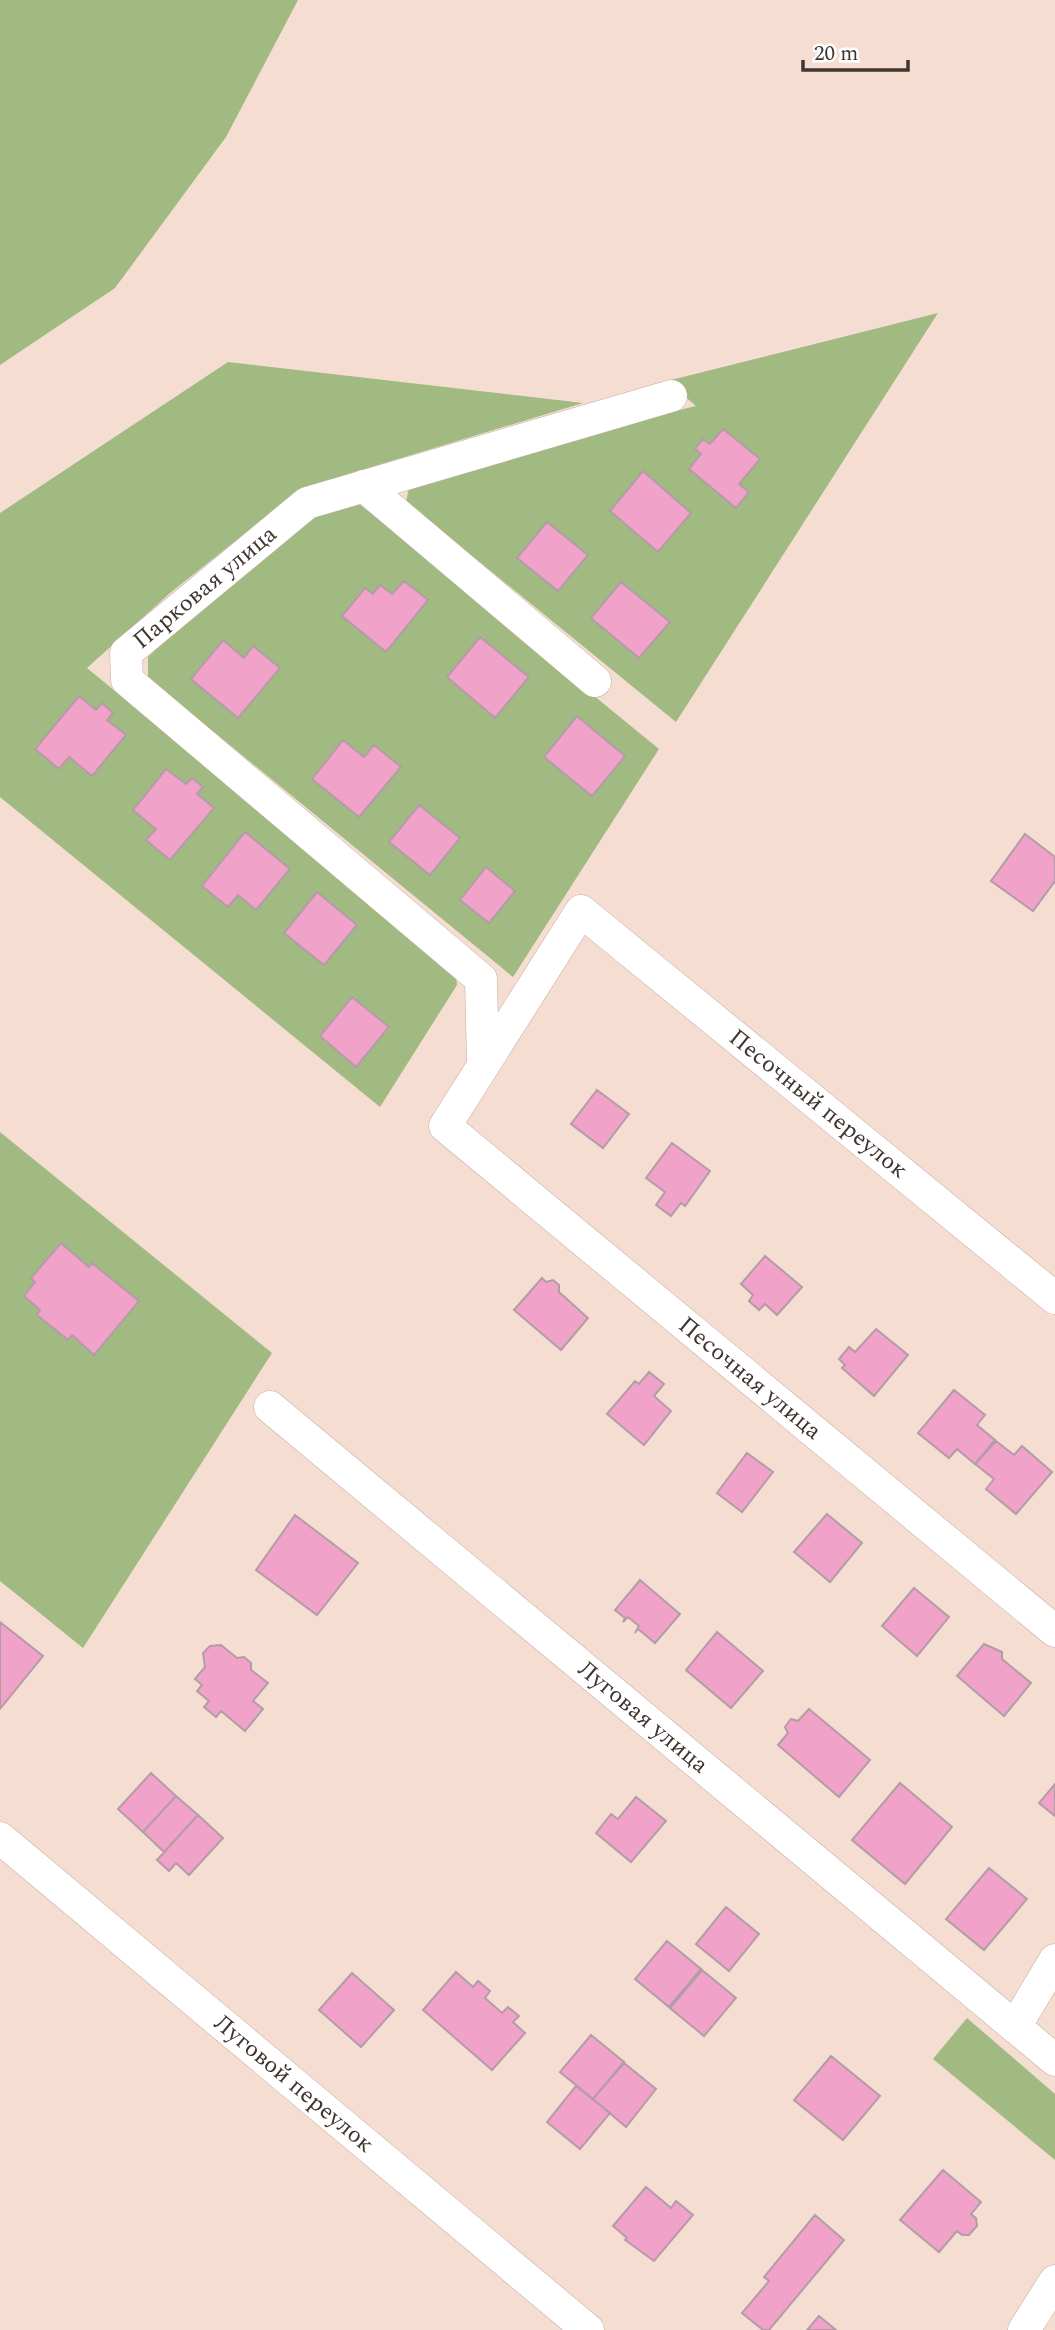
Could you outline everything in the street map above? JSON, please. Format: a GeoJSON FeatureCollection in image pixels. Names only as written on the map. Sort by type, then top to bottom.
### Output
{"type":"FeatureCollection","features":[{"type":"Feature","properties":{"kind":"street","name":"Парковая улица"},"geometry":{"type":"LineString","coordinates":[[483,1065],[481,979],[127,680],[127,653],[307,503],[671,396]]}},
{"type":"Feature","properties":{"kind":"street"},"geometry":{"type":"LineString","coordinates":[[364,486],[595,681]]}},
{"type":"Feature","properties":{"kind":"street","name":"Песочный переулок"},"geometry":{"type":"LineString","coordinates":[[483,1065],[582,911],[1055,1298]]}},
{"type":"Feature","properties":{"kind":"street","name":"Песочная улица"},"geometry":{"type":"LineString","coordinates":[[483,1065],[445,1126],[1055,1631]]}},
{"type":"Feature","properties":{"kind":"street","name":"Луговая улица"},"geometry":{"type":"LineString","coordinates":[[270,1407],[1055,2060]]}},
{"type":"Feature","properties":{"kind":"street","name":"Луговой переулок"},"geometry":{"type":"LineString","coordinates":[[0,1838],[588,2330]]}},
{"type":"Feature","properties":{"kind":"street"},"geometry":{"type":"LineString","coordinates":[[1015,2027],[1055,1960]]}},
{"type":"Feature","properties":{"kind":"street"},"geometry":{"type":"LineString","coordinates":[[1024,2330],[1055,2281]]}},
{"type":"Feature","properties":{"kind":"green space"},"geometry":{"type":"Polygon","coordinates":[[[0,0],[298,0],[226,137],[115,288],[0,365],[0,0]]]}},
{"type":"Feature","properties":{"kind":"green space"},"geometry":{"type":"Polygon","coordinates":[[[938,313],[676,722],[406,502],[409,488],[609,427],[696,406],[667,381],[938,313]]]}},
{"type":"Feature","properties":{"kind":"green space"},"geometry":{"type":"Polygon","coordinates":[[[228,362],[583,403],[302,488],[170,593],[87,668],[455,970],[457,985],[380,1107],[0,797],[0,513],[228,362]]]}},
{"type":"Feature","properties":{"kind":"green space"},"geometry":{"type":"Polygon","coordinates":[[[358,503],[659,749],[513,977],[148,678],[148,657],[191,616],[317,516],[358,503]]]}},
{"type":"Feature","properties":{"kind":"green space"},"geometry":{"type":"Polygon","coordinates":[[[0,1132],[272,1353],[83,1648],[0,1581],[0,1132]]]}},
{"type":"Feature","properties":{"kind":"green space"},"geometry":{"type":"Polygon","coordinates":[[[967,2018],[1055,2094],[1055,2160],[933,2059],[967,2018]]]}},
{"type":"Feature","properties":{"kind":"building"},"geometry":{"type":"Polygon","coordinates":[[[723,429],[760,459],[739,484],[749,492],[736,508],[689,469],[701,454],[695,449],[703,439],[710,444],[723,429]]]}},
{"type":"Feature","properties":{"kind":"building"},"geometry":{"type":"Polygon","coordinates":[[[643,471],[691,513],[658,552],[610,511],[643,471]]]}},
{"type":"Feature","properties":{"kind":"building"},"geometry":{"type":"Polygon","coordinates":[[[547,522],[588,555],[558,591],[517,558],[547,522]]]}},
{"type":"Feature","properties":{"kind":"building"},"geometry":{"type":"Polygon","coordinates":[[[404,581],[428,600],[386,652],[342,616],[365,588],[373,594],[380,585],[392,594],[404,581]]]}},
{"type":"Feature","properties":{"kind":"building"},"geometry":{"type":"Polygon","coordinates":[[[621,582],[670,622],[639,658],[591,618],[621,582]]]}},
{"type":"Feature","properties":{"kind":"building"},"geometry":{"type":"Polygon","coordinates":[[[480,637],[529,677],[495,718],[447,677],[480,637]]]}},
{"type":"Feature","properties":{"kind":"building"},"geometry":{"type":"Polygon","coordinates":[[[223,640],[244,658],[253,646],[280,668],[238,718],[191,679],[223,640]]]}},
{"type":"Feature","properties":{"kind":"building"},"geometry":{"type":"Polygon","coordinates":[[[79,696],[96,710],[102,703],[113,713],[107,720],[126,735],[92,776],[69,757],[59,769],[35,749],[79,696]]]}},
{"type":"Feature","properties":{"kind":"building"},"geometry":{"type":"Polygon","coordinates":[[[577,716],[625,756],[592,796],[544,757],[577,716]]]}},
{"type":"Feature","properties":{"kind":"building"},"geometry":{"type":"Polygon","coordinates":[[[343,740],[364,757],[374,745],[401,767],[359,817],[312,779],[343,740]]]}},
{"type":"Feature","properties":{"kind":"building"},"geometry":{"type":"Polygon","coordinates":[[[166,769],[186,784],[192,778],[203,787],[197,794],[214,808],[170,860],[146,840],[156,829],[133,810],[166,769]]]}},
{"type":"Feature","properties":{"kind":"building"},"geometry":{"type":"Polygon","coordinates":[[[419,805],[460,838],[430,875],[389,842],[419,805]]]}},
{"type":"Feature","properties":{"kind":"building"},"geometry":{"type":"Polygon","coordinates":[[[245,832],[290,869],[256,910],[238,895],[228,907],[202,886],[245,832]]]}},
{"type":"Feature","properties":{"kind":"building"},"geometry":{"type":"Polygon","coordinates":[[[1025,834],[1055,857],[1055,881],[1033,911],[991,881],[1025,834]]]}},
{"type":"Feature","properties":{"kind":"building"},"geometry":{"type":"Polygon","coordinates":[[[486,867],[515,891],[489,923],[460,900],[486,867]]]}},
{"type":"Feature","properties":{"kind":"building"},"geometry":{"type":"Polygon","coordinates":[[[317,892],[357,925],[324,965],[284,933],[317,892]]]}},
{"type":"Feature","properties":{"kind":"building"},"geometry":{"type":"Polygon","coordinates":[[[352,997],[389,1027],[356,1067],[320,1036],[352,997]]]}},
{"type":"Feature","properties":{"kind":"building"},"geometry":{"type":"Polygon","coordinates":[[[597,1090],[629,1114],[603,1148],[571,1124],[597,1090]]]}},
{"type":"Feature","properties":{"kind":"building"},"geometry":{"type":"Polygon","coordinates":[[[672,1143],[710,1171],[685,1206],[681,1203],[671,1216],[656,1205],[665,1192],[646,1178],[672,1143]]]}},
{"type":"Feature","properties":{"kind":"building"},"geometry":{"type":"Polygon","coordinates":[[[61,1243],[89,1267],[92,1263],[139,1301],[94,1355],[72,1335],[68,1340],[37,1315],[40,1310],[24,1296],[35,1282],[31,1278],[61,1243]]]}},
{"type":"Feature","properties":{"kind":"building"},"geometry":{"type":"Polygon","coordinates":[[[765,1256],[802,1287],[777,1315],[765,1304],[759,1310],[749,1301],[753,1295],[741,1284],[765,1256]]]}},
{"type":"Feature","properties":{"kind":"building"},"geometry":{"type":"Polygon","coordinates":[[[542,1278],[546,1282],[553,1280],[559,1285],[559,1292],[588,1318],[561,1350],[514,1310],[542,1278]]]}},
{"type":"Feature","properties":{"kind":"building"},"geometry":{"type":"Polygon","coordinates":[[[876,1329],[908,1355],[874,1396],[842,1368],[845,1365],[839,1359],[849,1347],[855,1352],[876,1329]]]}},
{"type":"Feature","properties":{"kind":"building"},"geometry":{"type":"Polygon","coordinates":[[[649,1372],[664,1384],[654,1396],[671,1411],[644,1445],[607,1414],[635,1381],[639,1384],[649,1372]]]}},
{"type":"Feature","properties":{"kind":"building"},"geometry":{"type":"Polygon","coordinates":[[[954,1390],[985,1415],[977,1425],[995,1440],[975,1464],[957,1449],[949,1458],[918,1433],[954,1390]]]}},
{"type":"Feature","properties":{"kind":"building"},"geometry":{"type":"Polygon","coordinates":[[[996,1441],[1014,1455],[1022,1446],[1052,1472],[1016,1514],[986,1489],[994,1479],[975,1464],[996,1441]]]}},
{"type":"Feature","properties":{"kind":"building"},"geometry":{"type":"Polygon","coordinates":[[[747,1453],[773,1472],[742,1512],[717,1493],[747,1453]]]}},
{"type":"Feature","properties":{"kind":"building"},"geometry":{"type":"Polygon","coordinates":[[[827,1514],[862,1543],[830,1582],[794,1552],[827,1514]]]}},
{"type":"Feature","properties":{"kind":"building"},"geometry":{"type":"Polygon","coordinates":[[[295,1515],[358,1563],[317,1615],[256,1570],[295,1515]]]}},
{"type":"Feature","properties":{"kind":"building"},"geometry":{"type":"Polygon","coordinates":[[[640,1580],[680,1614],[655,1643],[638,1629],[635,1633],[639,1626],[628,1617],[623,1622],[625,1618],[615,1610],[640,1580]]]}},
{"type":"Feature","properties":{"kind":"building"},"geometry":{"type":"Polygon","coordinates":[[[914,1588],[949,1617],[917,1656],[882,1626],[914,1588]]]}},
{"type":"Feature","properties":{"kind":"building"},"geometry":{"type":"Polygon","coordinates":[[[0,1622],[43,1656],[0,1709],[0,1622]]]}},
{"type":"Feature","properties":{"kind":"building"},"geometry":{"type":"Polygon","coordinates":[[[717,1632],[763,1671],[731,1708],[686,1670],[717,1632]]]}},
{"type":"Feature","properties":{"kind":"building"},"geometry":{"type":"Polygon","coordinates":[[[984,1644],[1002,1652],[1002,1659],[1031,1683],[1004,1716],[957,1676],[984,1644]]]}},
{"type":"Feature","properties":{"kind":"building"},"geometry":{"type":"Polygon","coordinates":[[[221,1645],[237,1658],[244,1657],[251,1663],[251,1670],[268,1683],[253,1701],[263,1709],[245,1731],[221,1711],[216,1717],[204,1707],[209,1701],[197,1691],[202,1685],[195,1679],[205,1667],[203,1653],[210,1646],[221,1645]]]}},
{"type":"Feature","properties":{"kind":"building"},"geometry":{"type":"Polygon","coordinates":[[[809,1709],[870,1760],[839,1797],[778,1745],[788,1733],[785,1727],[791,1719],[798,1721],[809,1709]]]}},
{"type":"Feature","properties":{"kind":"building"},"geometry":{"type":"Polygon","coordinates":[[[151,1773],[176,1796],[143,1832],[118,1809],[151,1773]]]}},
{"type":"Feature","properties":{"kind":"building"},"geometry":{"type":"Polygon","coordinates":[[[900,1783],[952,1827],[905,1884],[852,1840],[900,1783]]]}},
{"type":"Feature","properties":{"kind":"building"},"geometry":{"type":"Polygon","coordinates":[[[1055,1784],[1055,1816],[1039,1803],[1055,1784]]]}},
{"type":"Feature","properties":{"kind":"building"},"geometry":{"type":"Polygon","coordinates":[[[176,1796],[198,1815],[164,1852],[143,1832],[176,1796]]]}},
{"type":"Feature","properties":{"kind":"building"},"geometry":{"type":"Polygon","coordinates":[[[636,1797],[666,1821],[631,1862],[596,1833],[611,1814],[618,1819],[636,1797]]]}},
{"type":"Feature","properties":{"kind":"building"},"geometry":{"type":"Polygon","coordinates":[[[198,1815],[223,1838],[189,1875],[176,1863],[169,1871],[157,1860],[198,1815]]]}},
{"type":"Feature","properties":{"kind":"building"},"geometry":{"type":"Polygon","coordinates":[[[989,1868],[1027,1899],[984,1950],[946,1919],[989,1868]]]}},
{"type":"Feature","properties":{"kind":"building"},"geometry":{"type":"Polygon","coordinates":[[[726,1907],[759,1934],[729,1971],[696,1944],[726,1907]]]}},
{"type":"Feature","properties":{"kind":"building"},"geometry":{"type":"Polygon","coordinates":[[[667,1941],[701,1969],[669,2007],[635,1979],[667,1941]]]}},
{"type":"Feature","properties":{"kind":"building"},"geometry":{"type":"Polygon","coordinates":[[[702,1970],[736,1998],[704,2036],[670,2008],[702,1970]]]}},
{"type":"Feature","properties":{"kind":"building"},"geometry":{"type":"Polygon","coordinates":[[[456,1972],[473,1987],[478,1981],[490,1991],[485,1998],[502,2013],[508,2007],[519,2016],[513,2022],[525,2033],[492,2070],[423,2010],[456,1972]]]}},
{"type":"Feature","properties":{"kind":"building"},"geometry":{"type":"Polygon","coordinates":[[[352,1973],[394,2010],[361,2047],[319,2010],[352,1973]]]}},
{"type":"Feature","properties":{"kind":"building"},"geometry":{"type":"Polygon","coordinates":[[[591,2035],[624,2062],[593,2099],[560,2072],[591,2035]]]}},
{"type":"Feature","properties":{"kind":"building"},"geometry":{"type":"Polygon","coordinates":[[[831,2056],[880,2096],[843,2140],[794,2100],[831,2056]]]}},
{"type":"Feature","properties":{"kind":"building"},"geometry":{"type":"Polygon","coordinates":[[[624,2063],[656,2089],[626,2127],[593,2099],[624,2063]]]}},
{"type":"Feature","properties":{"kind":"building"},"geometry":{"type":"Polygon","coordinates":[[[576,2086],[610,2113],[580,2149],[547,2122],[576,2086]]]}},
{"type":"Feature","properties":{"kind":"building"},"geometry":{"type":"Polygon","coordinates":[[[943,2170],[981,2202],[971,2214],[976,2218],[977,2226],[969,2235],[962,2235],[957,2231],[939,2252],[900,2220],[943,2170]]]}},
{"type":"Feature","properties":{"kind":"building"},"geometry":{"type":"Polygon","coordinates":[[[646,2187],[671,2208],[676,2201],[693,2215],[654,2261],[625,2240],[627,2238],[613,2226],[646,2187]]]}},
{"type":"Feature","properties":{"kind":"building"},"geometry":{"type":"Polygon","coordinates":[[[815,2215],[844,2240],[769,2330],[763,2330],[742,2313],[769,2281],[764,2277],[815,2215]]]}},
{"type":"Feature","properties":{"kind":"building"},"geometry":{"type":"Polygon","coordinates":[[[819,2316],[836,2330],[807,2330],[819,2316]]]}}]}
